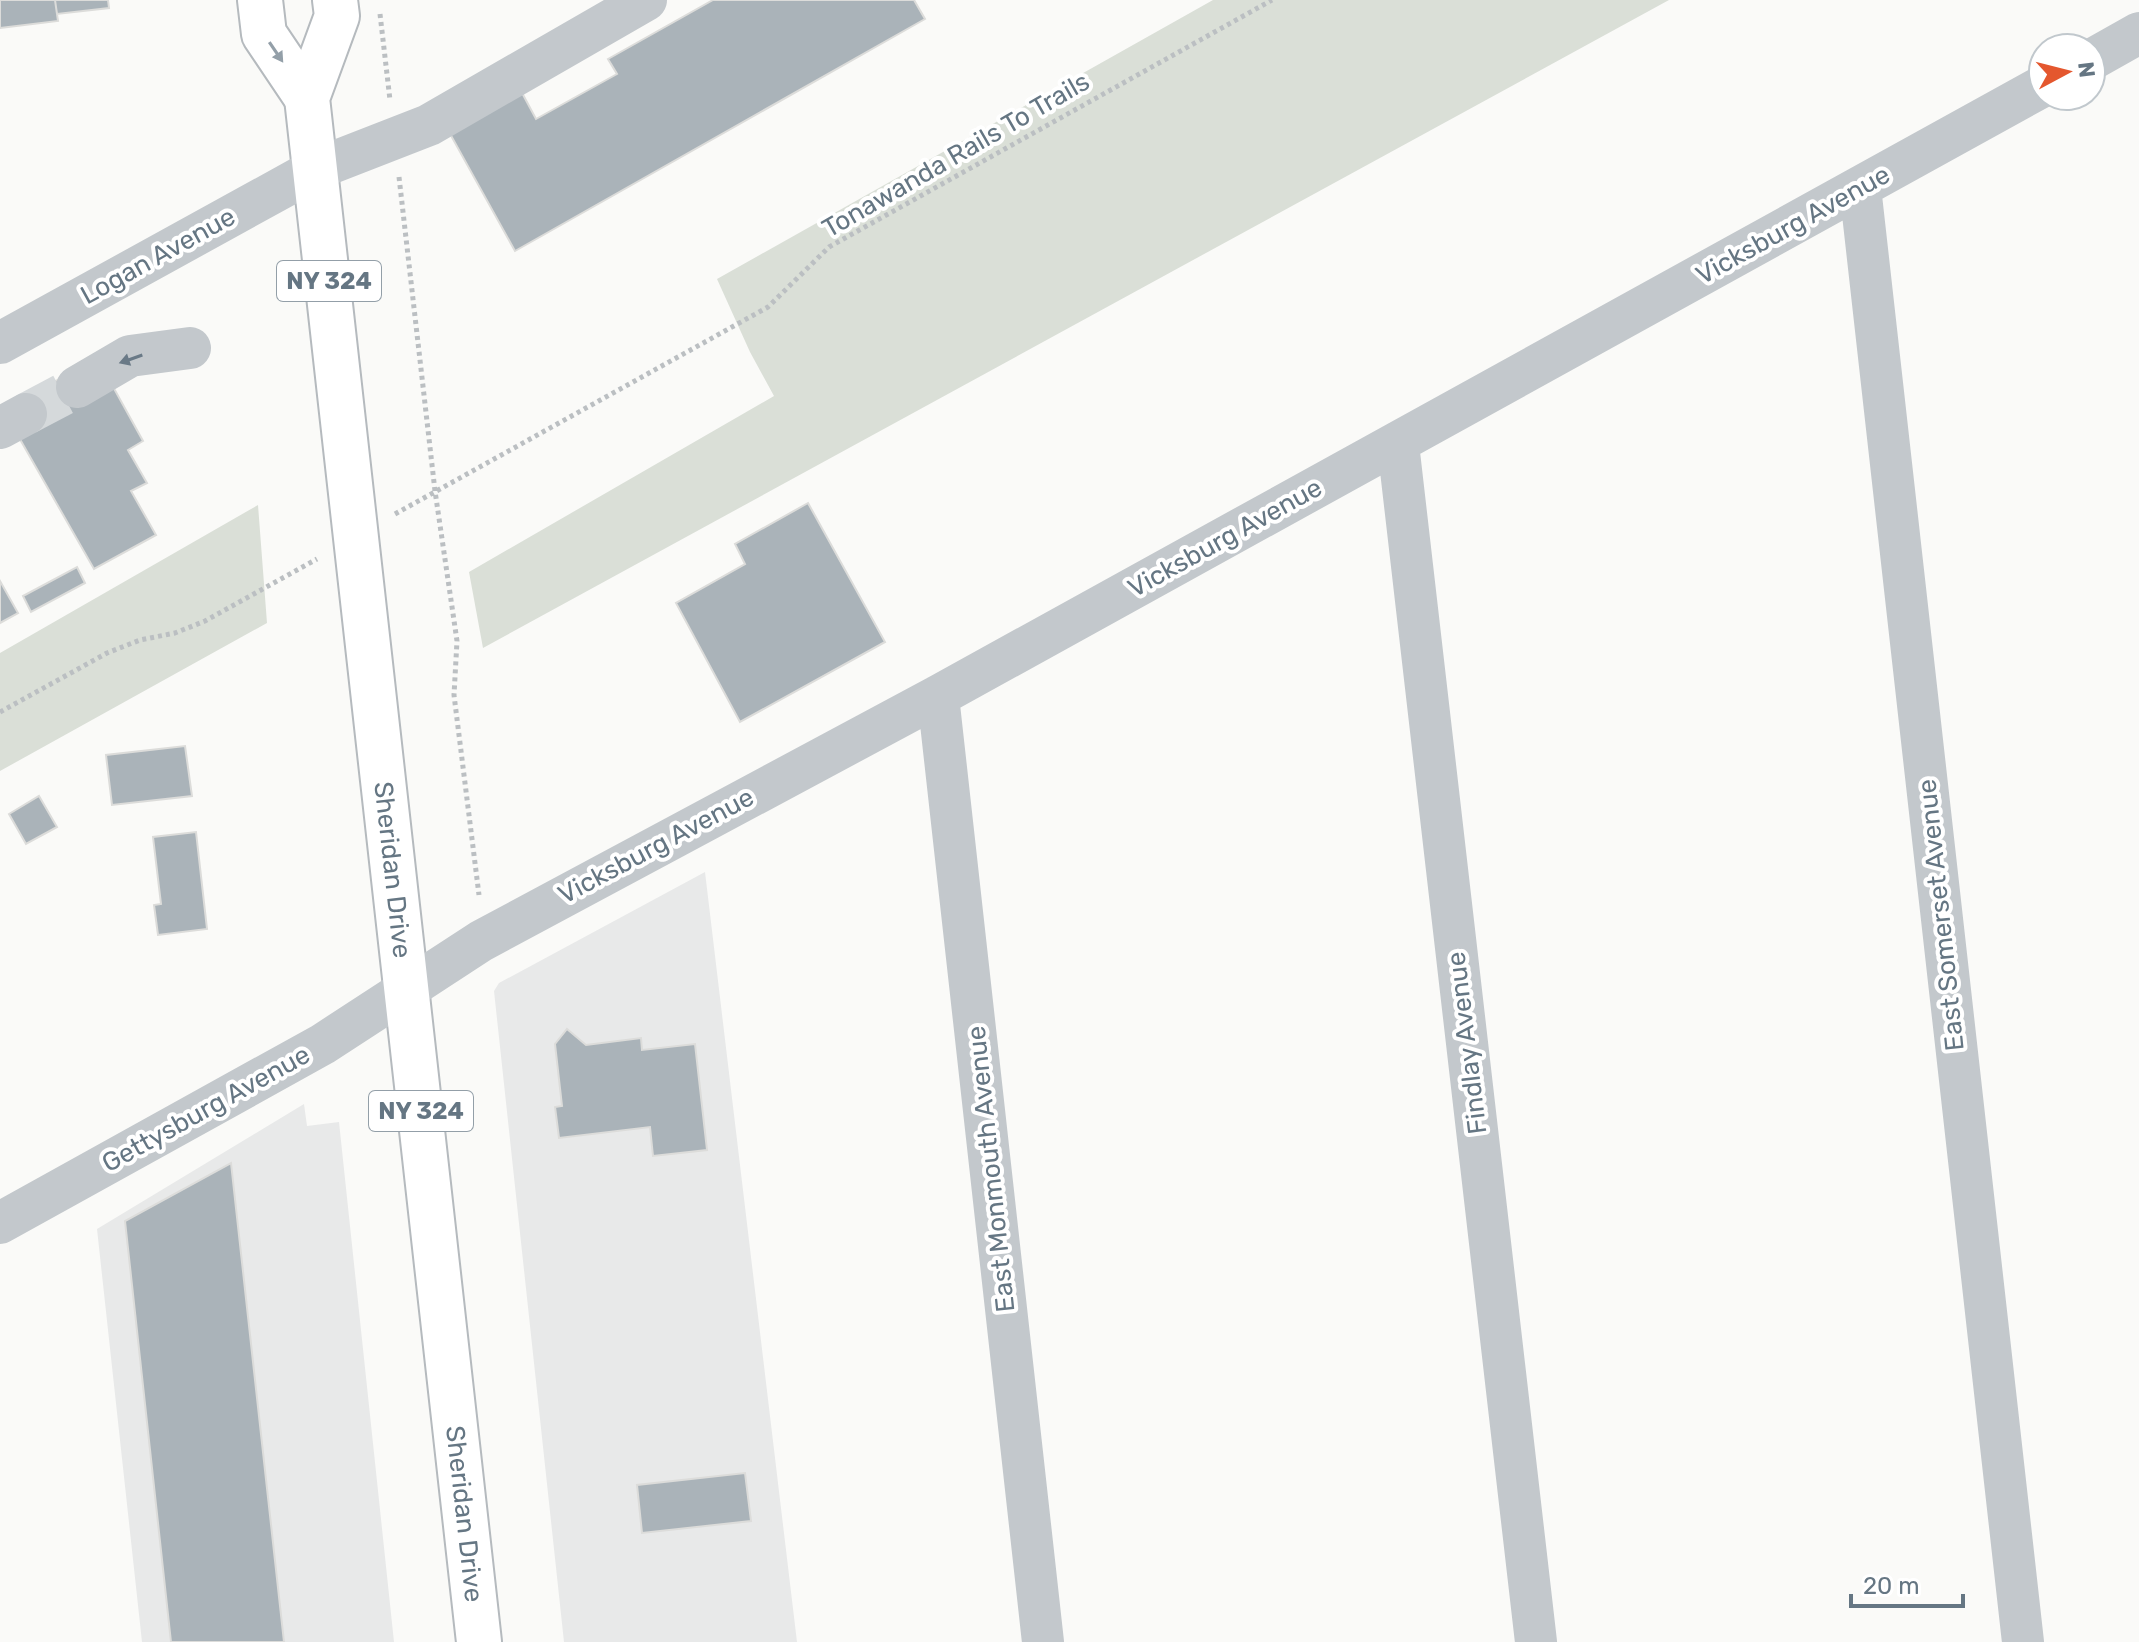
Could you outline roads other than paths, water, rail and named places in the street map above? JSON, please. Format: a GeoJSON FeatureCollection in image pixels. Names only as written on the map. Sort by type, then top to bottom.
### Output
{"type":"FeatureCollection","features":[{"type":"Feature","properties":{"kind":"main road","name":"Sheridan Drive"},"geometry":{"type":"LineString","coordinates":[[260,0],[264,34],[307,98],[479,1642]]}},
{"type":"Feature","properties":{"kind":"main road","name":"Sheridan Drive"},"geometry":{"type":"LineString","coordinates":[[307,98],[337,16],[335,0]]}},
{"type":"Feature","properties":{"kind":"street","name":"Logan Avenue"},"geometry":{"type":"LineString","coordinates":[[0,343],[316,169],[429,125],[646,0]]}},
{"type":"Feature","properties":{"kind":"street"},"geometry":{"type":"LineString","coordinates":[[2107,51],[2139,33]]}},
{"type":"Feature","properties":{"kind":"street","name":"Vicksburg Avenue"},"geometry":{"type":"LineString","coordinates":[[408,989],[481,941],[938,696],[2027,95]]}},
{"type":"Feature","properties":{"kind":"street","name":"East Somerset Avenue"},"geometry":{"type":"LineString","coordinates":[[1860,187],[2023,1642]]}},
{"type":"Feature","properties":{"kind":"street"},"geometry":{"type":"LineString","coordinates":[[77,387],[130,356],[190,348]]}},
{"type":"Feature","properties":{"kind":"street","name":"Findlay Avenue"},"geometry":{"type":"LineString","coordinates":[[1398,444],[1536,1642]]}},
{"type":"Feature","properties":{"kind":"street","name":"East Monmouth Avenue"},"geometry":{"type":"LineString","coordinates":[[938,696],[1043,1642]]}},
{"type":"Feature","properties":{"kind":"street","name":"Gettysburg Avenue"},"geometry":{"type":"LineString","coordinates":[[0,1223],[323,1044],[408,989]]}},
{"type":"Feature","properties":{"kind":"tunnel"},"geometry":{"type":"LineString","coordinates":[[26,414],[77,387]]}}]}
